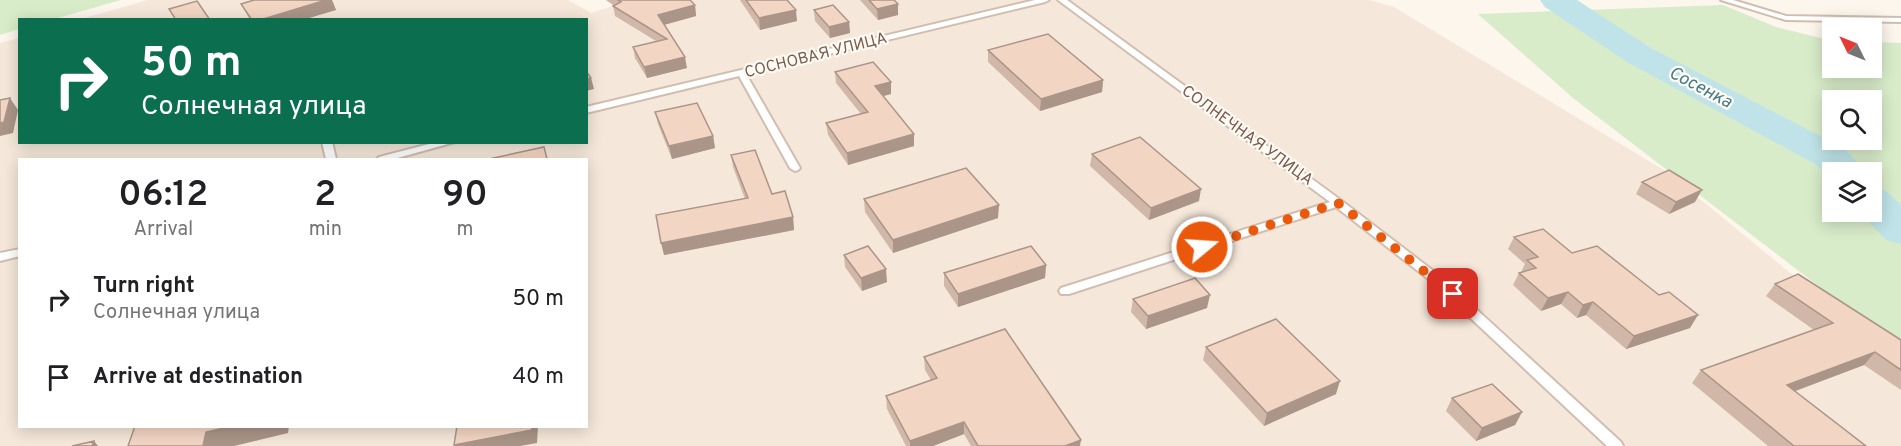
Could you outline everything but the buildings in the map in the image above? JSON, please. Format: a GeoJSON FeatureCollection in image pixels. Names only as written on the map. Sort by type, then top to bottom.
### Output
{"type":"FeatureCollection","features":[{"type":"Feature","properties":{"kind":"lane","name":"СОСНОВАЯ УЛИЦА"},"geometry":{"type":"LineString","coordinates":[[588,110],[1045,0]]}},
{"type":"Feature","properties":{"kind":"lane","name":"СОЛНЕЧНАЯ УЛИЦА"},"geometry":{"type":"LineString","coordinates":[[1062,0],[1338,203],[1436,279],[1616,446]]}},
{"type":"Feature","properties":{"kind":"lane"},"geometry":{"type":"LineString","coordinates":[[1725,0],[1786,18],[1901,20]]}},
{"type":"Feature","properties":{"kind":"lane"},"geometry":{"type":"LineString","coordinates":[[742,74],[795,168]]}},
{"type":"Feature","properties":{"kind":"lane"},"geometry":{"type":"LineString","coordinates":[[390,158],[405,156],[444,144]]}},
{"type":"Feature","properties":{"kind":"lane"},"geometry":{"type":"LineString","coordinates":[[1065,291],[1338,203]]}},
{"type":"Feature","properties":{"kind":"lane"},"geometry":{"type":"LineString","coordinates":[[0,257],[18,252]]}},
{"type":"Feature","properties":{"kind":"shaded area"},"geometry":{"type":"Polygon","coordinates":[[[148,0],[568,0],[591,13],[632,0],[1369,0],[1394,7],[1667,172],[1816,294],[1901,358],[1901,446],[0,446],[0,43],[18,38],[18,144],[588,144],[588,18],[85,18],[148,0]]]}},
{"type":"Feature","properties":{"kind":"green space"},"geometry":{"type":"Polygon","coordinates":[[[0,0],[121,0],[58,18],[18,18],[18,29],[0,35],[0,0]]]}},
{"type":"Feature","properties":{"kind":"green space"},"geometry":{"type":"Polygon","coordinates":[[[1723,5],[1776,27],[1822,38],[1822,78],[1882,78],[1882,42],[1901,43],[1901,356],[1847,308],[1573,98],[1478,14],[1723,5]]]}},
{"type":"Feature","properties":{"kind":"waterway","name":"Сосенка"},"geometry":{"type":"LineString","coordinates":[[1556,0],[1639,55],[1831,157],[1836,162]]}},
{"type":"Feature","properties":{"kind":"waterway","name":"Сосенка"},"geometry":{"type":"LineString","coordinates":[[1882,210],[1901,230]]}},
{"type":"Feature","properties":{"kind":"route"},"geometry":{"type":"LineString","coordinates":[[1202,247],[1338,203],[1453,294]]}}]}
